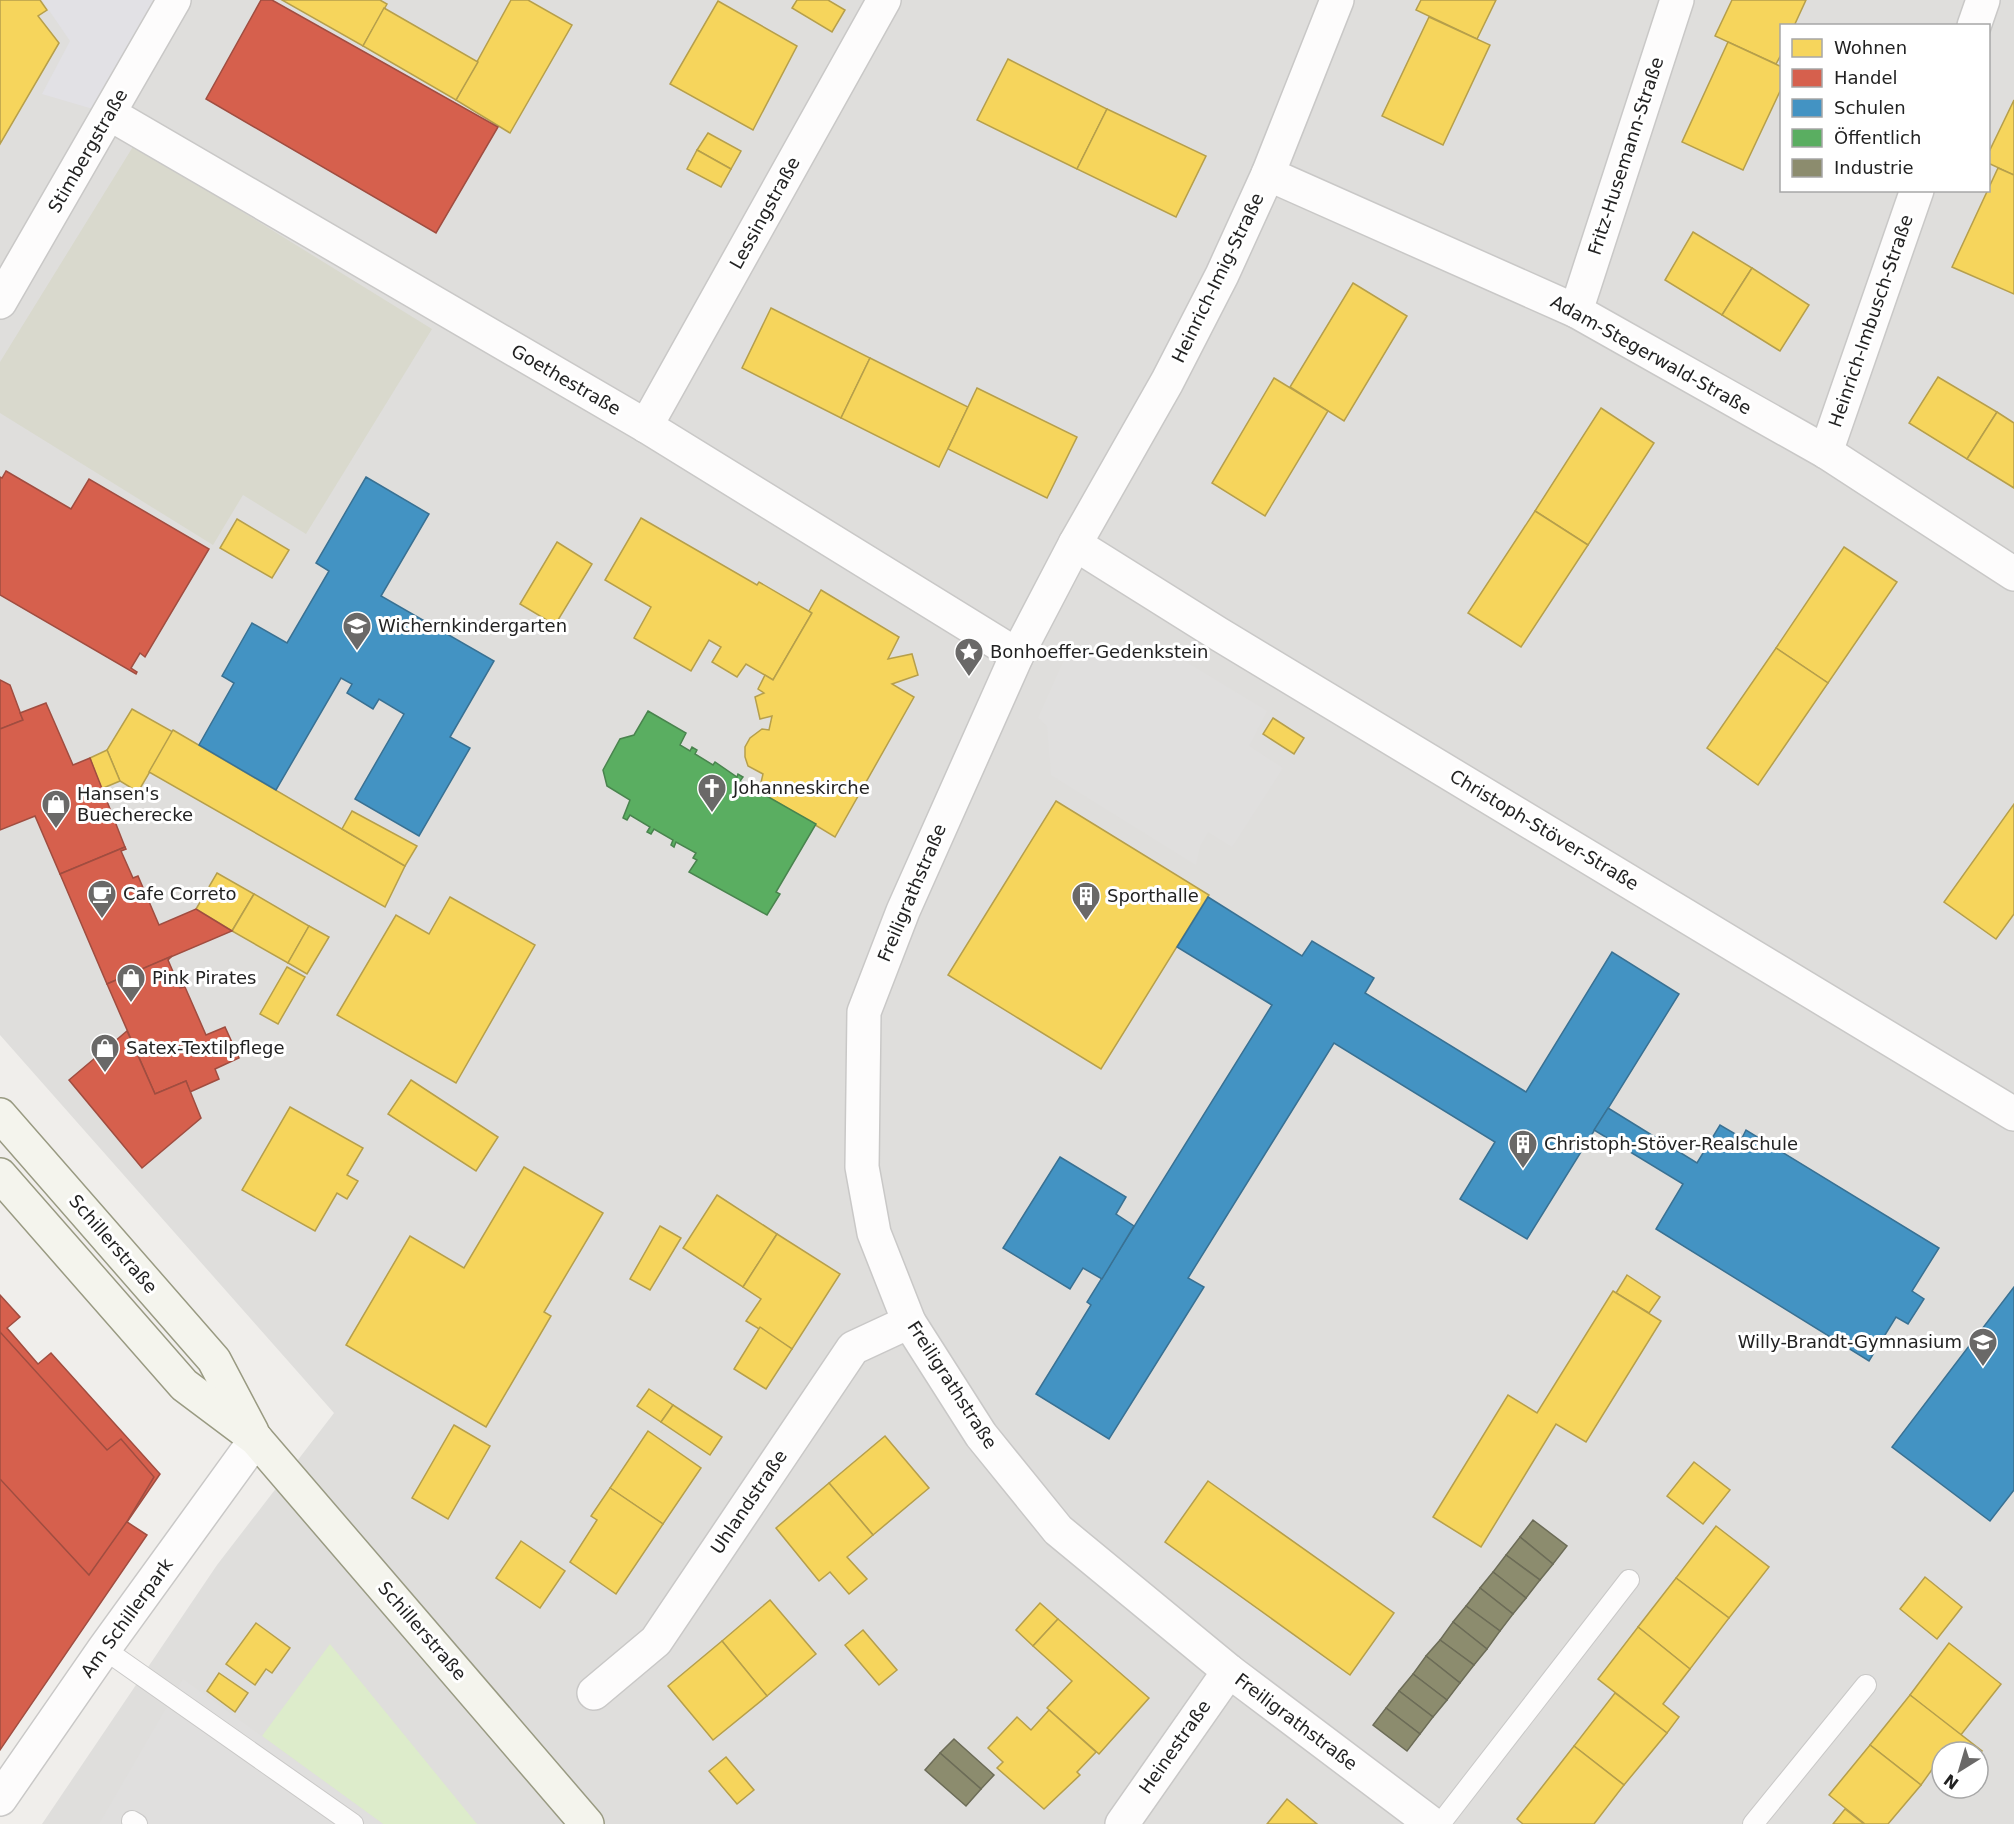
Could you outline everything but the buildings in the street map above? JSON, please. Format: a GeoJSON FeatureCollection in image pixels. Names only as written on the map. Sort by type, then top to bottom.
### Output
{"type":"FeatureCollection","features":[{"type":"Feature","properties":{"kind":"main road","name":"Schillerstraße"},"geometry":{"type":"LineString","coordinates":[[0,1115],[214,1360],[256,1439]]}},
{"type":"Feature","properties":{"kind":"main road","name":"Schillerstraße"},"geometry":{"type":"LineString","coordinates":[[0,1174],[184,1385],[256,1439],[587,1824]]}},
{"type":"Feature","properties":{"kind":"street","name":"Stimbergstraße"},"geometry":{"type":"LineString","coordinates":[[0,302],[174,0]]}},
{"type":"Feature","properties":{"kind":"street","name":"Lessingstraße"},"geometry":{"type":"LineString","coordinates":[[646,426],[884,0]]}},
{"type":"Feature","properties":{"kind":"street","name":"Heinrich-Imig-Straße"},"geometry":{"type":"LineString","coordinates":[[1075,544],[1167,382],[1222,275],[1269,174],[1337,0]]}},
{"type":"Feature","properties":{"kind":"street","name":"Fritz-Husemann-Straße"},"geometry":{"type":"LineString","coordinates":[[1576,311],[1677,0]]}},
{"type":"Feature","properties":{"kind":"street"},"geometry":{"type":"LineString","coordinates":[[1975,24],[1983,0]]}},
{"type":"Feature","properties":{"kind":"street","name":"Goethestraße"},"geometry":{"type":"LineString","coordinates":[[110,114],[646,426],[1017,655]]}},
{"type":"Feature","properties":{"kind":"street","name":"Adam-Stegerwald-Straße"},"geometry":{"type":"LineString","coordinates":[[1269,174],[1576,311],[1826,452],[2014,574]]}},
{"type":"Feature","properties":{"kind":"street","name":"Heinrich-Imbusch-Straße"},"geometry":{"type":"LineString","coordinates":[[1826,452],[1916,192]]}},
{"type":"Feature","properties":{"kind":"street","name":"Freiligrathstraße"},"geometry":{"type":"LineString","coordinates":[[1075,544],[1017,655],[903,911],[864,1012],[862,1167],[874,1233],[909,1322],[981,1435],[1058,1530],[1228,1671],[1432,1824]]}},
{"type":"Feature","properties":{"kind":"street","name":"Christoph-Stöver-Straße"},"geometry":{"type":"LineString","coordinates":[[1075,544],[1217,633],[2014,1114]]}},
{"type":"Feature","properties":{"kind":"street","name":"Uhlandstraße"},"geometry":{"type":"LineString","coordinates":[[594,1693],[656,1641],[853,1348],[909,1322]]}},
{"type":"Feature","properties":{"kind":"street","name":"Am Schillerpark"},"geometry":{"type":"LineString","coordinates":[[0,1799],[104,1649],[256,1439]]}},
{"type":"Feature","properties":{"kind":"street","name":"Heinestraße"},"geometry":{"type":"LineString","coordinates":[[1122,1824],[1228,1671]]}},
{"type":"Feature","properties":{"kind":"lane"},"geometry":{"type":"LineString","coordinates":[[1440,1824],[1629,1580]]}},
{"type":"Feature","properties":{"kind":"lane"},"geometry":{"type":"LineString","coordinates":[[104,1649],[353,1824]]}},
{"type":"Feature","properties":{"kind":"lane"},"geometry":{"type":"LineString","coordinates":[[1753,1824],[1866,1685]]}},
{"type":"Feature","properties":{"kind":"shaded area"},"geometry":{"type":"Polygon","coordinates":[[[0,0],[2014,0],[2014,1824],[42,1824],[217,1565],[334,1413],[0,1035],[0,0]]]}},
{"type":"Feature","properties":{"kind":"shaded area"},"geometry":{"type":"Polygon","coordinates":[[[42,0],[174,0],[110,114],[42,94],[70,41],[42,0]]]}},
{"type":"Feature","properties":{"kind":"shaded area"},"geometry":{"type":"Polygon","coordinates":[[[134,145],[432,329],[306,534],[243,495],[213,545],[0,413],[0,362],[134,145]]]}},
{"type":"Feature","properties":{"kind":"shaded area"},"geometry":{"type":"Polygon","coordinates":[[[1150,640],[1267,711],[1249,746],[1283,768],[1232,847],[1208,832],[1200,846],[1196,865],[1051,775],[1047,726],[1038,718],[1066,655],[1150,640]]]}},
{"type":"Feature","properties":{"kind":"shaded area"},"geometry":{"type":"Polygon","coordinates":[[[183,1679],[383,1824],[99,1824],[183,1679]]]}},
{"type":"Feature","properties":{"kind":"green space"},"geometry":{"type":"Polygon","coordinates":[[[330,1644],[477,1824],[383,1824],[262,1736],[330,1644]]]}},
{"type":"Feature","properties":{"kind":"place","name":"Wichernkindergarten"},"geometry":{"type":"Point","coordinates":[357,652]}},
{"type":"Feature","properties":{"kind":"place","name":"Bonhoeffer-Gedenkstein"},"geometry":{"type":"Point","coordinates":[969,678]}},
{"type":"Feature","properties":{"kind":"place","name":"Johanneskirche"},"geometry":{"type":"Point","coordinates":[712,814]}},
{"type":"Feature","properties":{"kind":"place","name":"Hansen's Buecherecke"},"geometry":{"type":"Point","coordinates":[56,830]}},
{"type":"Feature","properties":{"kind":"place","name":"Cafe Correto"},"geometry":{"type":"Point","coordinates":[102,920]}},
{"type":"Feature","properties":{"kind":"place","name":"Sporthalle"},"geometry":{"type":"Point","coordinates":[1086,922]}},
{"type":"Feature","properties":{"kind":"place","name":"Pink Pirates"},"geometry":{"type":"Point","coordinates":[131,1004]}},
{"type":"Feature","properties":{"kind":"place","name":"Satex-Textilpflege"},"geometry":{"type":"Point","coordinates":[105,1074]}},
{"type":"Feature","properties":{"kind":"place","name":"Christoph-Stöver-Realschule"},"geometry":{"type":"Point","coordinates":[1523,1170]}},
{"type":"Feature","properties":{"kind":"place","name":"Willy-Brandt-Gymnasium"},"geometry":{"type":"Point","coordinates":[1983,1368]}}]}
